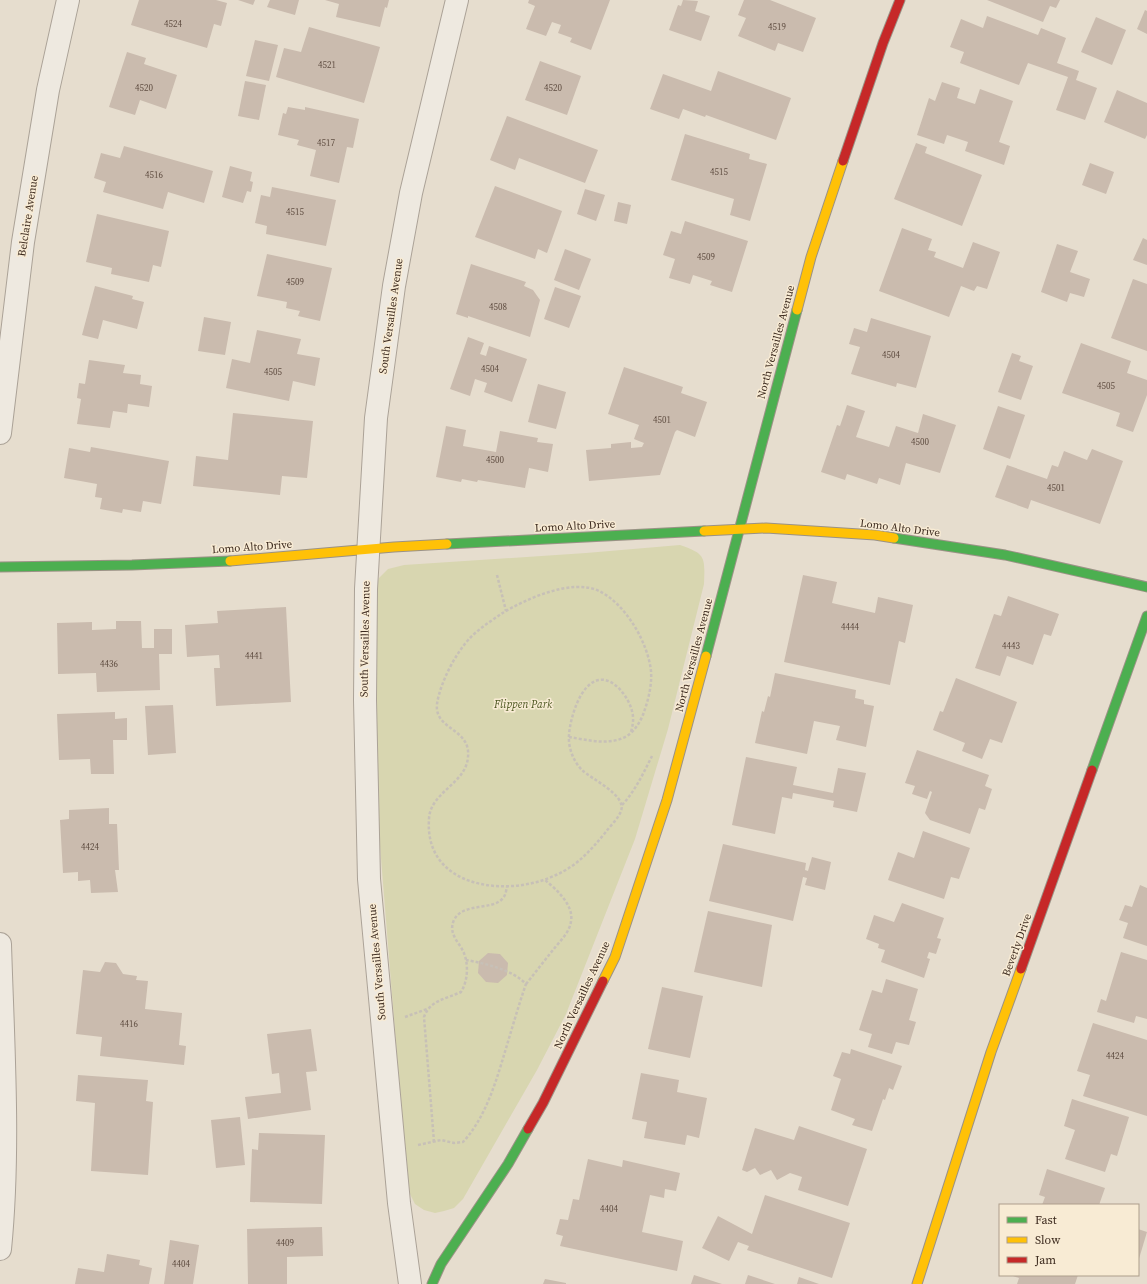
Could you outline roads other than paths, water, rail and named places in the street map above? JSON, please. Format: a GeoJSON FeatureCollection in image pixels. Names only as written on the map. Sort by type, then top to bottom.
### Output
{"type":"FeatureCollection","features":[{"type":"Feature","properties":{"kind":"street","name":"Belclaire Avenue"},"geometry":{"type":"LineString","coordinates":[[0,433],[23,242],[48,90],[68,0]]}},
{"type":"Feature","properties":{"kind":"street","name":"South Versailles Avenue"},"geometry":{"type":"LineString","coordinates":[[410,1284],[399,1203],[369,879],[365,700],[367,549],[376,418],[394,286],[411,193],[457,0]]}},
{"type":"Feature","properties":{"kind":"street","name":"North Versailles Avenue"},"geometry":{"type":"LineString","coordinates":[[432,1284],[441,1264],[508,1164],[543,1103],[615,957],[667,800],[811,257],[883,43],[900,0]]}},
{"type":"Feature","properties":{"kind":"street","name":"Lomo Alto Drive"},"geometry":{"type":"LineString","coordinates":[[0,567],[132,565],[246,560],[367,549],[766,528],[875,535],[1005,555],[1147,587]]}},
{"type":"Feature","properties":{"kind":"street","name":"Beverly Drive"},"geometry":{"type":"LineString","coordinates":[[917,1284],[991,1052],[1147,616]]}},
{"type":"Feature","properties":{"kind":"street"},"geometry":{"type":"LineString","coordinates":[[0,944],[5,1124],[3,1216],[0,1249]]}},
{"type":"Feature","properties":{"kind":"park label","name":"Flippen Park"},"geometry":{"type":"Point","coordinates":[523,704]}}]}
